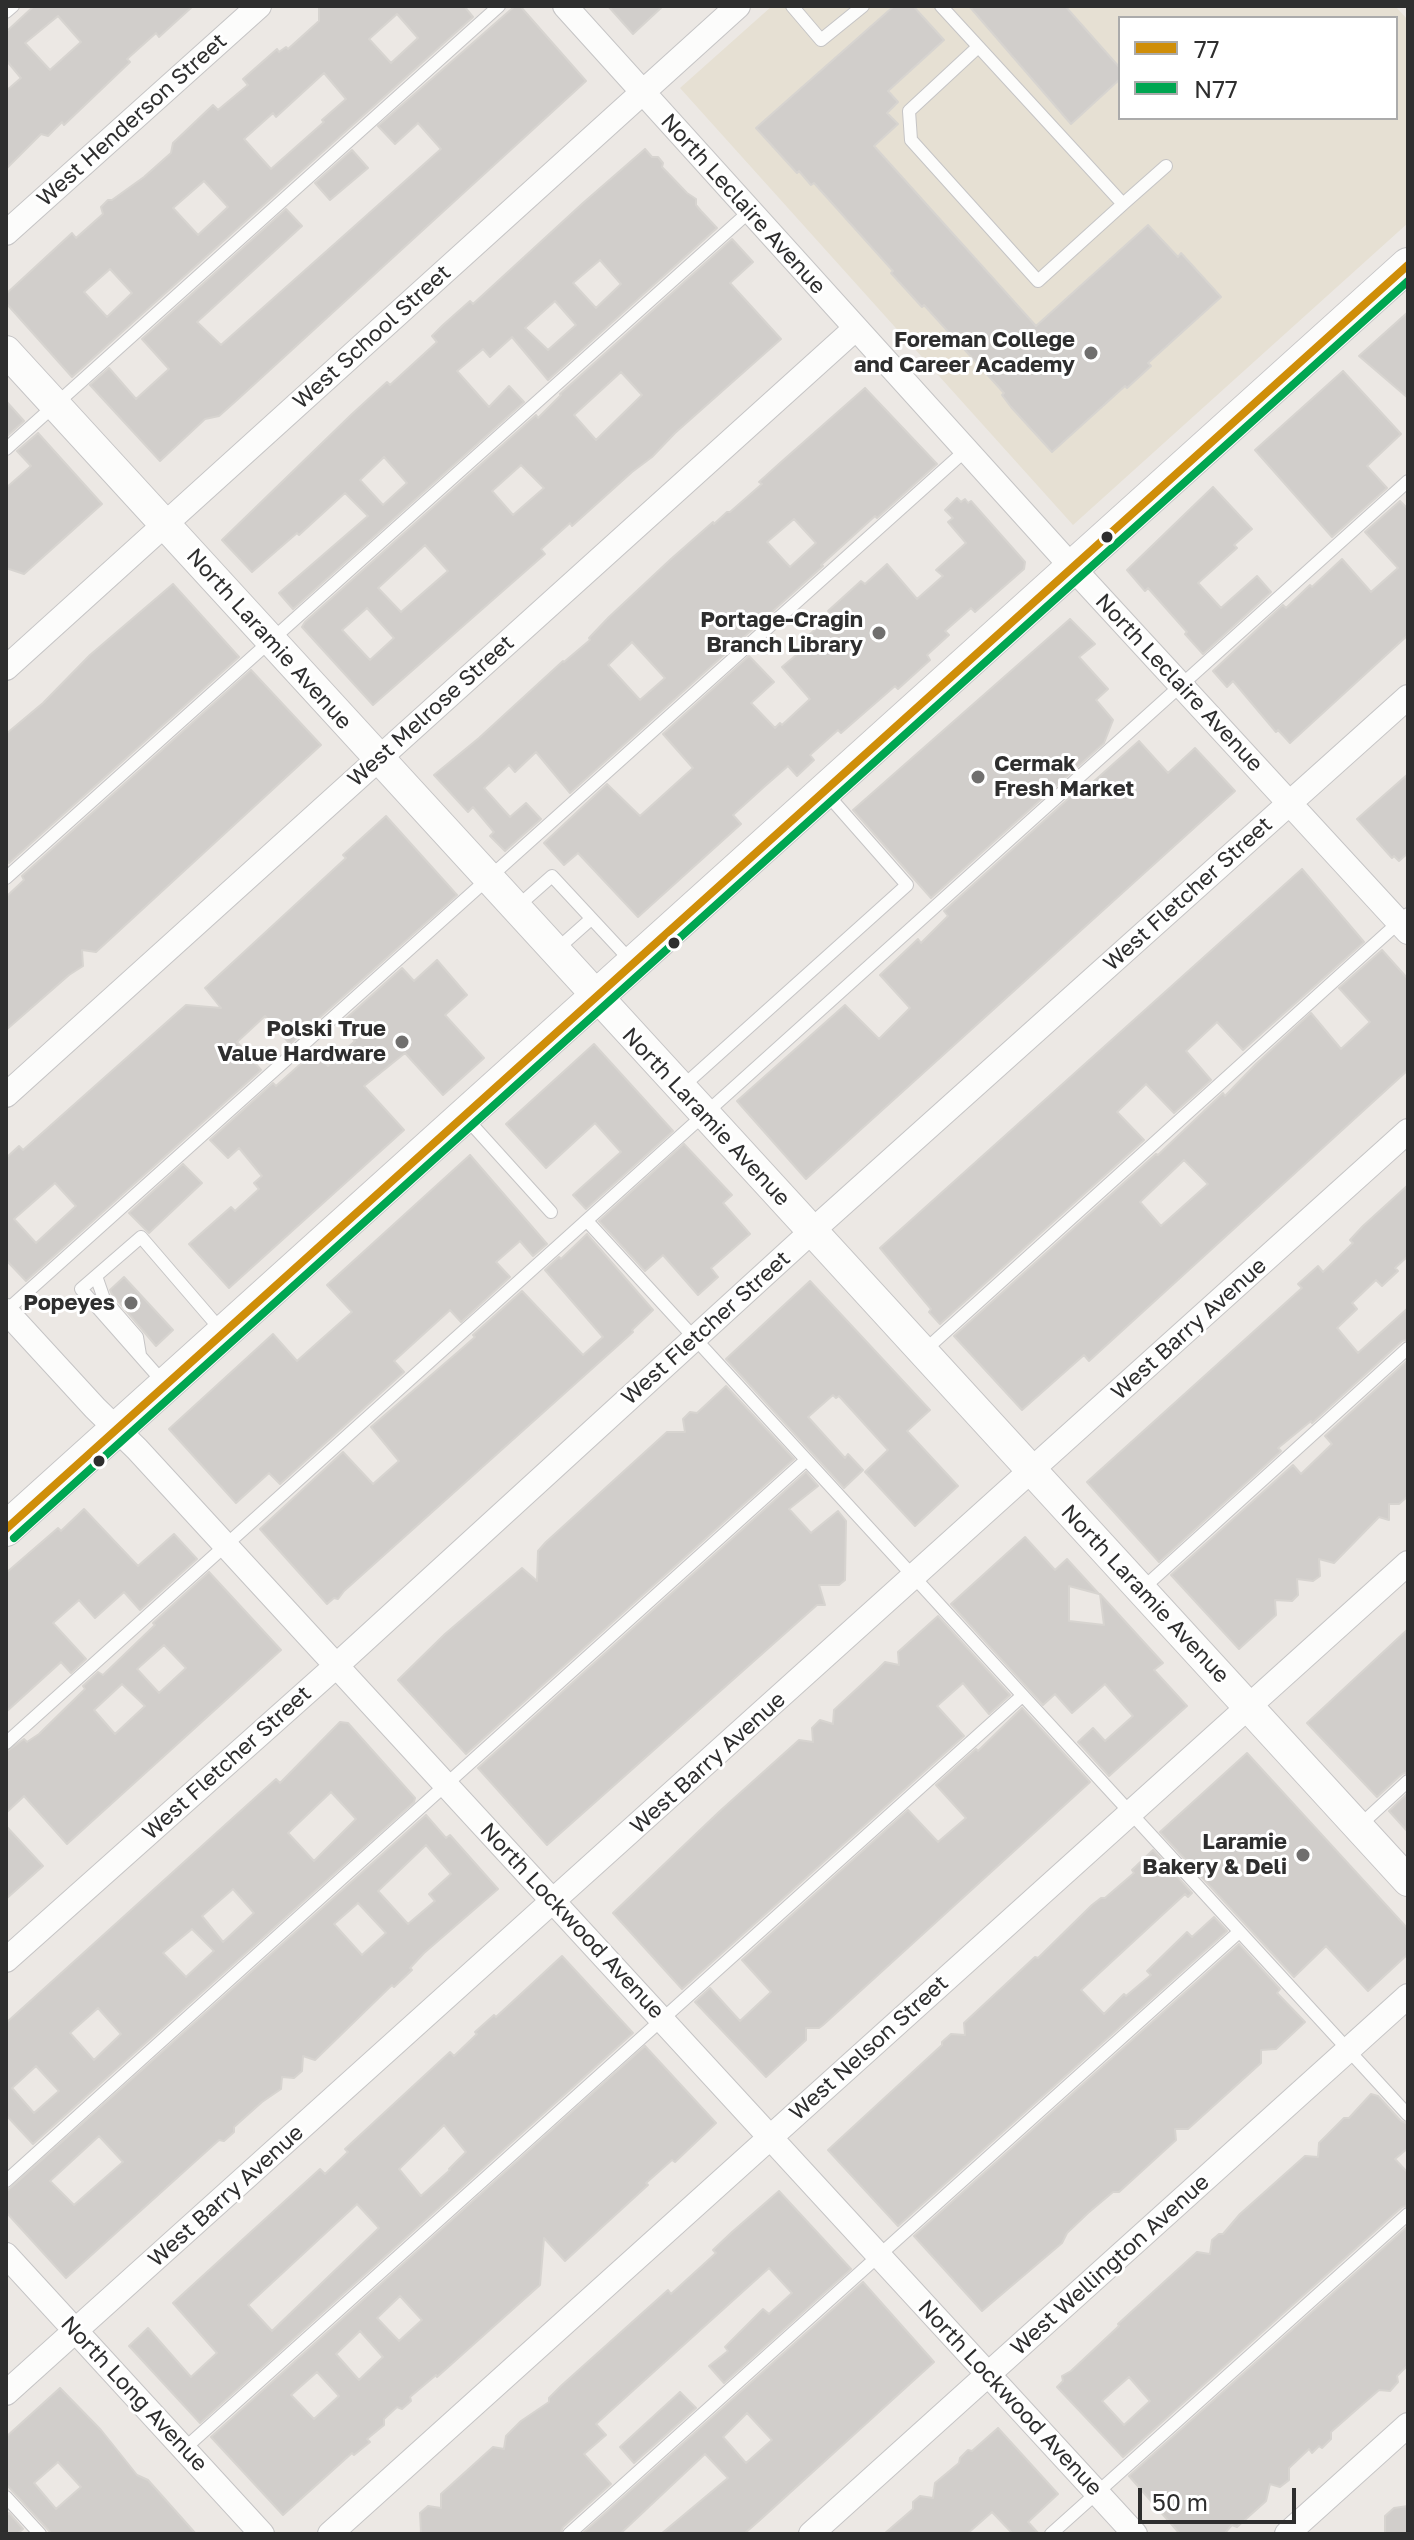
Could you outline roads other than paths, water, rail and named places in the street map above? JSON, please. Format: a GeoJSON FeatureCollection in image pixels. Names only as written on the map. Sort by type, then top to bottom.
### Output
{"type":"FeatureCollection","features":[{"type":"Feature","properties":{"kind":"main road"},"geometry":{"type":"LineString","coordinates":[[6,1529],[1408,265]]}},
{"type":"Feature","properties":{"kind":"street","name":"West Henderson Street"},"geometry":{"type":"LineString","coordinates":[[6,233],[259,6]]}},
{"type":"Feature","properties":{"kind":"street","name":"North Leclaire Avenue"},"geometry":{"type":"LineString","coordinates":[[565,6],[1181,686],[1405,923]]}},
{"type":"Feature","properties":{"kind":"street","name":"West School Street"},"geometry":{"type":"LineString","coordinates":[[6,668],[738,6]]}},
{"type":"Feature","properties":{"kind":"street","name":"West Melrose Street"},"geometry":{"type":"LineString","coordinates":[[6,1095],[856,328]]}},
{"type":"Feature","properties":{"kind":"street","name":"North Laramie Avenue"},"geometry":{"type":"LineString","coordinates":[[6,351],[514,909],[1408,1881]]}},
{"type":"Feature","properties":{"kind":"street","name":"West Fletcher Street"},"geometry":{"type":"LineString","coordinates":[[6,1960],[336,1666],[811,1232],[1408,697]]}},
{"type":"Feature","properties":{"kind":"street","name":"West Barry Avenue"},"geometry":{"type":"LineString","coordinates":[[6,2393],[1408,1131]]}},
{"type":"Feature","properties":{"kind":"street","name":"North Lockwood Avenue"},"geometry":{"type":"LineString","coordinates":[[6,1311],[445,1783],[1135,2534]]}},
{"type":"Feature","properties":{"kind":"street","name":"West Nelson Street"},"geometry":{"type":"LineString","coordinates":[[330,2534],[1408,1563]]}},
{"type":"Feature","properties":{"kind":"street","name":"West Wellington Avenue"},"geometry":{"type":"LineString","coordinates":[[811,2534],[1408,1996]]}},
{"type":"Feature","properties":{"kind":"street","name":"North Long Avenue"},"geometry":{"type":"LineString","coordinates":[[6,2255],[262,2534]]}},
{"type":"Feature","properties":{"kind":"street"},"geometry":{"type":"LineString","coordinates":[[1287,2534],[1408,2425]]}},
{"type":"Feature","properties":{"kind":"lane"},"geometry":{"type":"LineString","coordinates":[[6,12],[13,6]]}},
{"type":"Feature","properties":{"kind":"lane"},"geometry":{"type":"LineString","coordinates":[[6,449],[499,6]]}},
{"type":"Feature","properties":{"kind":"lane"},"geometry":{"type":"LineString","coordinates":[[792,6],[821,40],[863,6]]}},
{"type":"Feature","properties":{"kind":"lane"},"geometry":{"type":"LineString","coordinates":[[941,6],[1123,204]]}},
{"type":"Feature","properties":{"kind":"lane"},"geometry":{"type":"LineString","coordinates":[[978,47],[909,111],[911,140],[1038,281],[1166,166]]}},
{"type":"Feature","properties":{"kind":"lane"},"geometry":{"type":"LineString","coordinates":[[6,878],[750,211]]}},
{"type":"Feature","properties":{"kind":"lane"},"geometry":{"type":"LineString","coordinates":[[6,1311],[966,450]]}},
{"type":"Feature","properties":{"kind":"lane"},"geometry":{"type":"LineString","coordinates":[[6,1743],[1408,481]]}},
{"type":"Feature","properties":{"kind":"lane"},"geometry":{"type":"LineString","coordinates":[[680,1089],[907,885],[824,791]]}},
{"type":"Feature","properties":{"kind":"lane"},"geometry":{"type":"LineString","coordinates":[[514,909],[552,876],[633,963]]}},
{"type":"Feature","properties":{"kind":"lane"},"geometry":{"type":"LineString","coordinates":[[554,952],[591,919]]}},
{"type":"Feature","properties":{"kind":"lane"},"geometry":{"type":"LineString","coordinates":[[922,1352],[1405,923]]}},
{"type":"Feature","properties":{"kind":"lane"},"geometry":{"type":"LineString","coordinates":[[464,1115],[551,1212]]}},
{"type":"Feature","properties":{"kind":"lane"},"geometry":{"type":"LineString","coordinates":[[587,1221],[1408,2115]]}},
{"type":"Feature","properties":{"kind":"lane"},"geometry":{"type":"LineString","coordinates":[[165,1385],[81,1289],[141,1237],[223,1332]]}},
{"type":"Feature","properties":{"kind":"lane"},"geometry":{"type":"LineString","coordinates":[[96,1276],[104,1299],[137,1337],[140,1356]]}},
{"type":"Feature","properties":{"kind":"lane"},"geometry":{"type":"LineString","coordinates":[[1141,1590],[1408,1348]]}},
{"type":"Feature","properties":{"kind":"lane"},"geometry":{"type":"LineString","coordinates":[[6,2181],[805,1461]]}},
{"type":"Feature","properties":{"kind":"lane"},"geometry":{"type":"LineString","coordinates":[[184,2449],[1022,1696]]}},
{"type":"Feature","properties":{"kind":"lane"},"geometry":{"type":"LineString","coordinates":[[1358,1827],[1408,1781]]}},
{"type":"Feature","properties":{"kind":"lane"},"geometry":{"type":"LineString","coordinates":[[569,2534],[1239,1932]]}},
{"type":"Feature","properties":{"kind":"lane"},"geometry":{"type":"LineString","coordinates":[[1051,2534],[1408,2214]]}},
{"type":"Feature","properties":{"kind":"lane"},"geometry":{"type":"LineString","coordinates":[[6,2497],[40,2534]]}},
{"type":"Feature","properties":{"kind":"place","name":"Foreman College and Career Academy"},"geometry":{"type":"Point","coordinates":[1091,353]}},
{"type":"Feature","properties":{"kind":"place","name":"Portage-Cragin Branch Library"},"geometry":{"type":"Point","coordinates":[879,633]}},
{"type":"Feature","properties":{"kind":"place","name":"Cermak Fresh Market"},"geometry":{"type":"Point","coordinates":[978,777]}},
{"type":"Feature","properties":{"kind":"place","name":"Polski True Value Hardware"},"geometry":{"type":"Point","coordinates":[402,1042]}},
{"type":"Feature","properties":{"kind":"place","name":"Popeyes"},"geometry":{"type":"Point","coordinates":[131,1303]}},
{"type":"Feature","properties":{"kind":"place","name":"Laramie Bakery & Deli"},"geometry":{"type":"Point","coordinates":[1303,1855]}}]}
